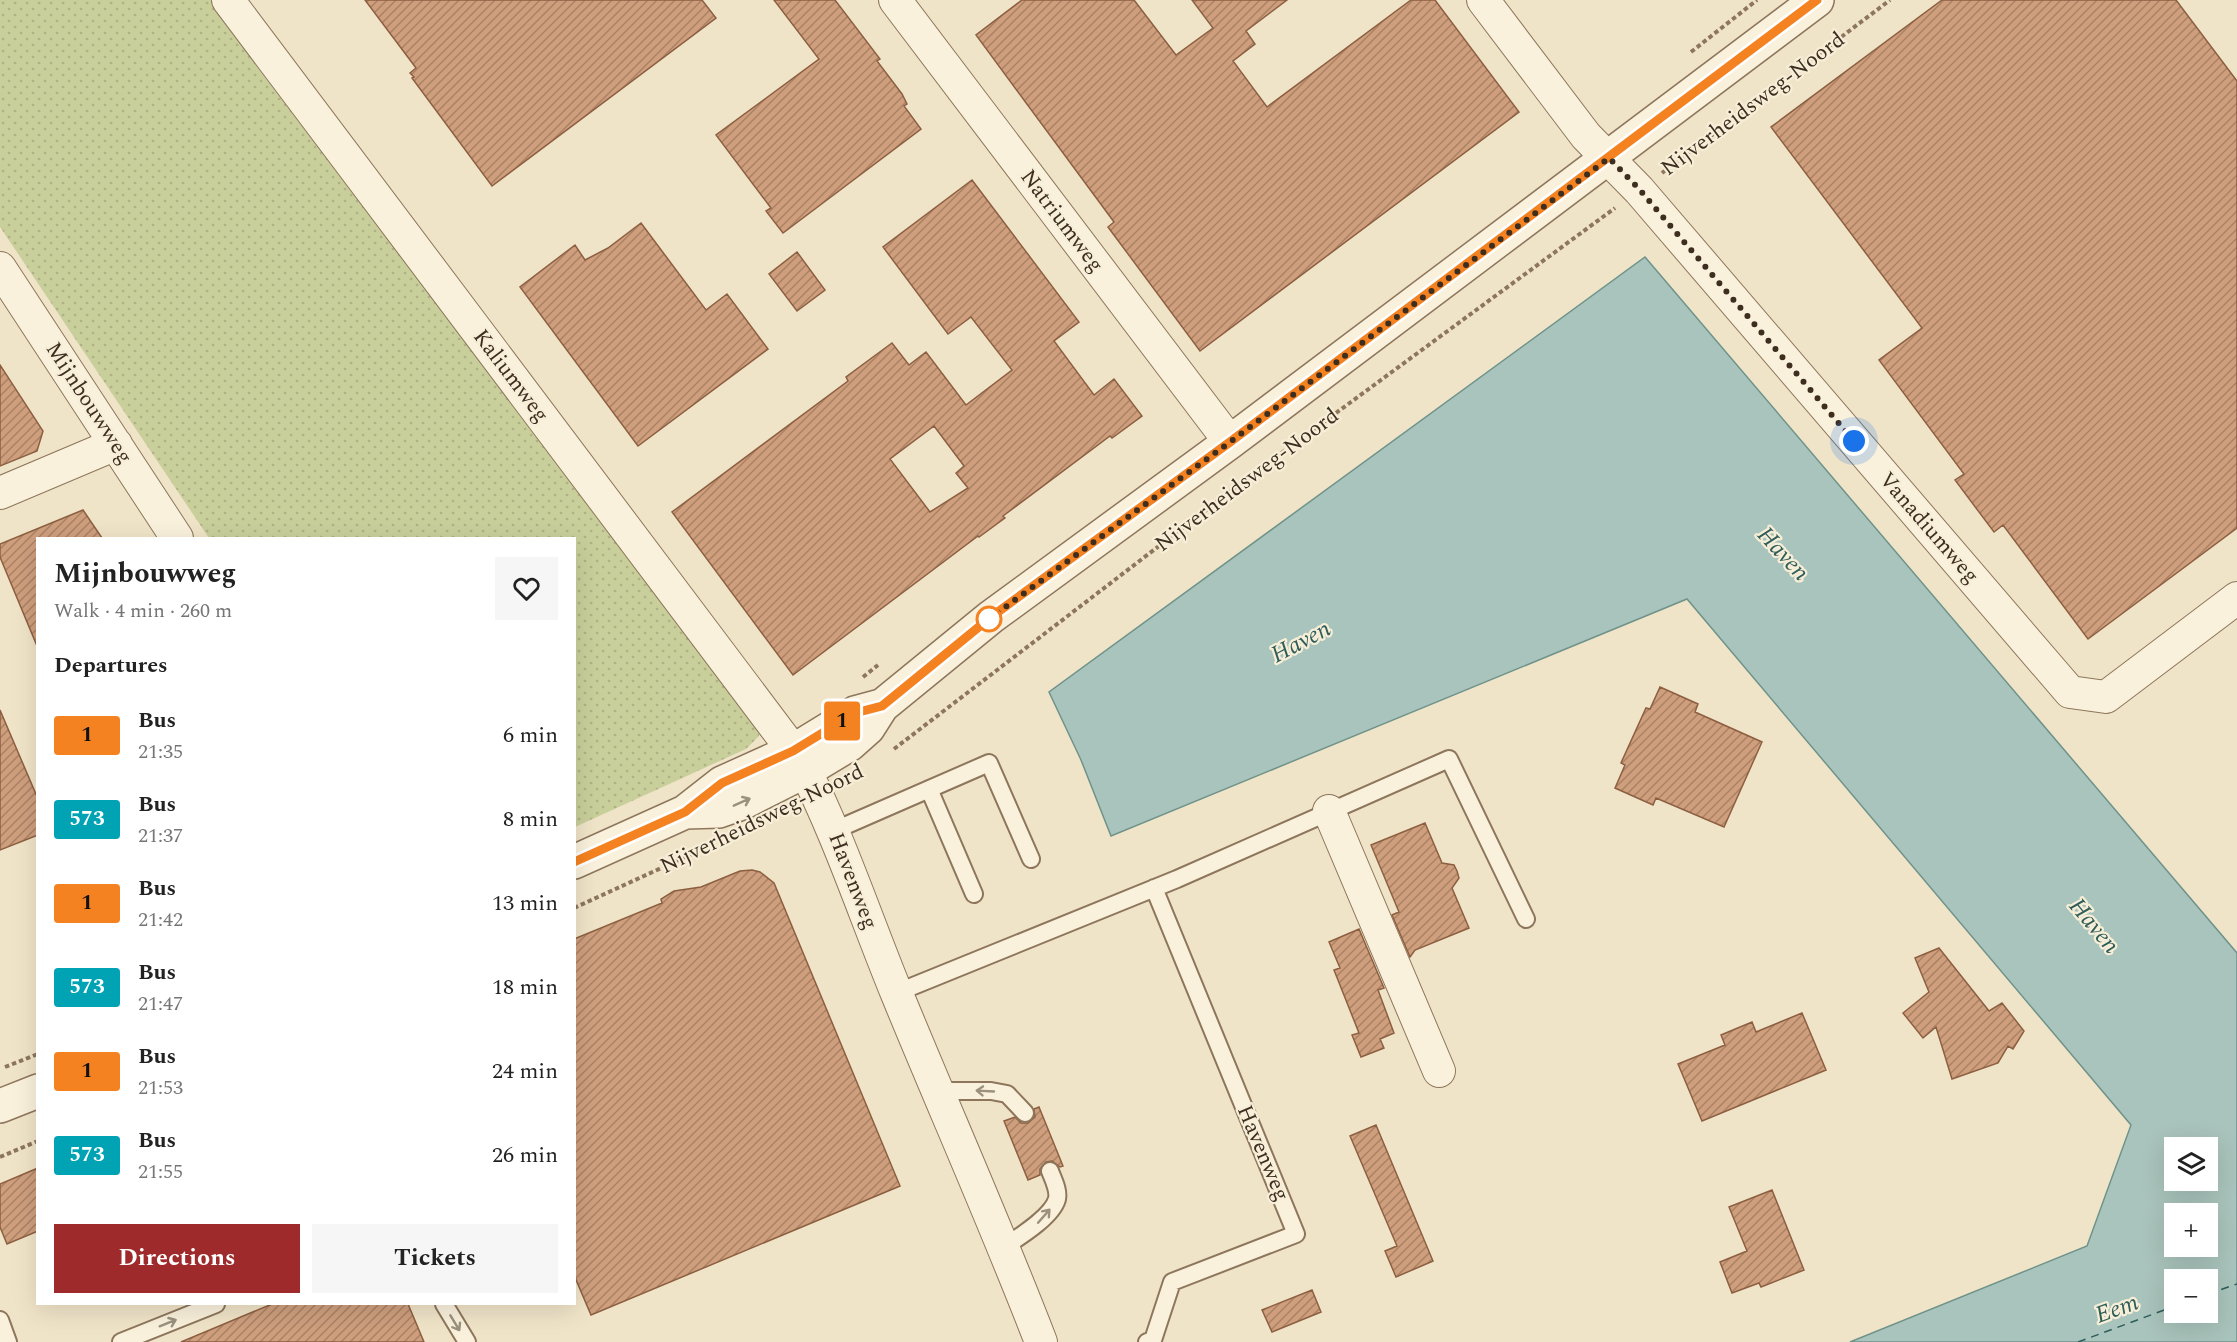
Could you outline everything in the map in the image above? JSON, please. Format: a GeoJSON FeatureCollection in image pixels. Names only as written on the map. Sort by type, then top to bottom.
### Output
{"type":"FeatureCollection","features":[{"type":"Feature","properties":{"kind":"street","name":"Kaliumweg"},"geometry":{"type":"LineString","coordinates":[[228,0],[799,761]]}},
{"type":"Feature","properties":{"kind":"street","name":"Natriumweg"},"geometry":{"type":"LineString","coordinates":[[895,0],[1230,442]]}},
{"type":"Feature","properties":{"kind":"street","name":"Vanadiumweg"},"geometry":{"type":"LineString","coordinates":[[1483,0],[1586,136],[1639,189],[2070,692],[2106,697],[2237,598]]}},
{"type":"Feature","properties":{"kind":"street","name":"Nijverheidsweg-Noord"},"geometry":{"type":"LineString","coordinates":[[576,861],[685,812],[719,811],[742,803],[799,761],[850,744],[868,728],[882,706],[991,617],[1230,442],[1817,0]]}},
{"type":"Feature","properties":{"kind":"street","name":"Mijnbouwweg"},"geometry":{"type":"LineString","coordinates":[[0,268],[176,537]]}},
{"type":"Feature","properties":{"kind":"street"},"geometry":{"type":"LineString","coordinates":[[0,493],[116,444]]}},
{"type":"Feature","properties":{"kind":"street","name":"Havenweg"},"geometry":{"type":"LineString","coordinates":[[799,761],[833,831],[896,993],[1004,1246],[1041,1342]]}},
{"type":"Feature","properties":{"kind":"street"},"geometry":{"type":"LineString","coordinates":[[1329,811],[1439,1071]]}},
{"type":"Feature","properties":{"kind":"street"},"geometry":{"type":"LineString","coordinates":[[0,1106],[36,1092]]}},
{"type":"Feature","properties":{"kind":"lane"},"geometry":{"type":"LineString","coordinates":[[896,993],[1154,888],[1449,759],[1526,920]]}},
{"type":"Feature","properties":{"kind":"lane"},"geometry":{"type":"LineString","coordinates":[[833,831],[989,763],[1030,859]]}},
{"type":"Feature","properties":{"kind":"lane"},"geometry":{"type":"LineString","coordinates":[[929,789],[974,894]]}},
{"type":"Feature","properties":{"kind":"lane","name":"Havenweg"},"geometry":{"type":"LineString","coordinates":[[1148,1342],[1153,1340],[1172,1282],[1296,1234],[1154,888]]}},
{"type":"Feature","properties":{"kind":"lane"},"geometry":{"type":"LineString","coordinates":[[938,1091],[991,1091],[1007,1094],[1025,1113]]}},
{"type":"Feature","properties":{"kind":"lane"},"geometry":{"type":"LineString","coordinates":[[1004,1246],[1034,1226],[1057,1200],[1057,1192],[1050,1171]]}},
{"type":"Feature","properties":{"kind":"lane"},"geometry":{"type":"LineString","coordinates":[[121,1342],[214,1305]]}},
{"type":"Feature","properties":{"kind":"lane"},"geometry":{"type":"LineString","coordinates":[[445,1305],[467,1342]]}},
{"type":"Feature","properties":{"kind":"lane"},"geometry":{"type":"LineString","coordinates":[[0,1320],[8,1342]]}},
{"type":"Feature","properties":{"kind":"path"},"geometry":{"type":"LineString","coordinates":[[1685,57],[1757,0]]}},
{"type":"Feature","properties":{"kind":"path","name":"Nijverheidsweg-Noord"},"geometry":{"type":"LineString","coordinates":[[887,754],[1253,474],[1890,0]]}},
{"type":"Feature","properties":{"kind":"path"},"geometry":{"type":"LineString","coordinates":[[856,682],[884,660]]}},
{"type":"Feature","properties":{"kind":"path","name":"Nijverheidsweg-Noord"},"geometry":{"type":"LineString","coordinates":[[576,907],[723,840]]}},
{"type":"Feature","properties":{"kind":"path"},"geometry":{"type":"LineString","coordinates":[[0,1069],[36,1055]]}},
{"type":"Feature","properties":{"kind":"path"},"geometry":{"type":"LineString","coordinates":[[0,1157],[36,1143]]}},
{"type":"Feature","properties":{"kind":"green space"},"geometry":{"type":"Polygon","coordinates":[[[0,0],[216,0],[759,719],[759,736],[746,749],[576,827],[576,537],[208,537],[0,227],[0,0]]]}},
{"type":"Feature","properties":{"kind":"water"},"geometry":{"type":"Polygon","coordinates":[[[1645,257],[2237,953],[2237,1342],[1850,1342],[2087,1246],[2131,1125],[1687,599],[1111,836],[1081,760],[1049,692],[1645,257]]]}},
{"type":"Feature","properties":{"kind":"building"},"geometry":{"type":"Polygon","coordinates":[[[365,0],[702,0],[716,18],[492,186],[412,78],[414,77],[410,73],[416,68],[365,0]]]}},
{"type":"Feature","properties":{"kind":"building"},"geometry":{"type":"Polygon","coordinates":[[[774,0],[835,0],[880,59],[877,61],[902,94],[907,104],[904,106],[921,129],[783,233],[766,211],[771,208],[716,135],[819,59],[774,0]]]}},
{"type":"Feature","properties":{"kind":"building"},"geometry":{"type":"Polygon","coordinates":[[[1022,0],[1134,0],[1176,55],[1213,28],[1192,0],[1287,0],[1246,31],[1255,44],[1233,61],[1267,107],[1411,0],[1435,0],[1519,112],[1200,351],[1108,227],[1114,222],[976,35],[1022,0]]]}},
{"type":"Feature","properties":{"kind":"building"},"geometry":{"type":"Polygon","coordinates":[[[1942,0],[2176,0],[2237,81],[2237,528],[2088,639],[2003,525],[1994,532],[1955,480],[1964,474],[1879,360],[1922,328],[1771,127],[1942,0]]]}},
{"type":"Feature","properties":{"kind":"building"},"geometry":{"type":"Polygon","coordinates":[[[972,180],[1079,322],[1054,341],[1094,395],[1114,379],[1142,416],[1112,438],[1110,436],[1003,516],[1005,518],[793,675],[672,512],[848,381],[846,377],[892,343],[909,365],[926,352],[966,405],[1012,370],[971,317],[948,334],[883,247],[972,180]],[[934,426],[890,459],[930,512],[968,488],[956,473],[964,466],[934,426]]]}},
{"type":"Feature","properties":{"kind":"building"},"geometry":{"type":"Polygon","coordinates":[[[641,223],[706,310],[727,294],[768,349],[638,446],[520,287],[575,245],[585,260],[608,248],[641,223]]]}},
{"type":"Feature","properties":{"kind":"building"},"geometry":{"type":"Polygon","coordinates":[[[797,252],[825,290],[797,311],[769,274],[797,252]]]}},
{"type":"Feature","properties":{"kind":"building"},"geometry":{"type":"Polygon","coordinates":[[[0,365],[43,431],[37,451],[0,466],[0,365]]]}},
{"type":"Feature","properties":{"kind":"building"},"geometry":{"type":"Polygon","coordinates":[[[83,510],[101,537],[36,537],[36,644],[0,557],[0,544],[83,510]]]}},
{"type":"Feature","properties":{"kind":"building"},"geometry":{"type":"Polygon","coordinates":[[[1660,687],[1698,704],[1695,712],[1762,742],[1724,827],[1656,798],[1653,805],[1615,788],[1625,765],[1621,763],[1646,708],[1650,709],[1660,687]]]}},
{"type":"Feature","properties":{"kind":"building"},"geometry":{"type":"Polygon","coordinates":[[[0,710],[36,794],[36,836],[0,850],[0,710]]]}},
{"type":"Feature","properties":{"kind":"building"},"geometry":{"type":"Polygon","coordinates":[[[1425,823],[1442,863],[1454,865],[1457,871],[1459,878],[1452,888],[1469,928],[1415,950],[1410,957],[1392,915],[1399,912],[1371,845],[1425,823]]]}},
{"type":"Feature","properties":{"kind":"building"},"geometry":{"type":"Polygon","coordinates":[[[740,871],[760,872],[774,883],[900,1186],[591,1315],[576,1280],[576,938],[662,903],[661,899],[674,891],[701,887],[740,871]]]}},
{"type":"Feature","properties":{"kind":"building"},"geometry":{"type":"Polygon","coordinates":[[[1359,929],[1384,988],[1378,990],[1394,1033],[1380,1039],[1384,1048],[1361,1057],[1352,1035],[1359,1033],[1334,970],[1340,968],[1329,942],[1359,929]]]}},
{"type":"Feature","properties":{"kind":"building"},"geometry":{"type":"Polygon","coordinates":[[[1939,948],[1989,1011],[2002,1003],[2024,1031],[2013,1049],[2008,1046],[1998,1063],[1952,1079],[1936,1027],[1923,1038],[1903,1013],[1929,992],[1915,958],[1939,948]]]}},
{"type":"Feature","properties":{"kind":"building"},"geometry":{"type":"Polygon","coordinates":[[[1802,1013],[1826,1070],[1702,1121],[1678,1064],[1725,1045],[1721,1035],[1752,1022],[1756,1032],[1802,1013]]]}},
{"type":"Feature","properties":{"kind":"building"},"geometry":{"type":"Polygon","coordinates":[[[1039,1107],[1063,1166],[1060,1167],[1052,1161],[1046,1162],[1040,1169],[1040,1175],[1028,1180],[1004,1121],[1015,1117],[1021,1123],[1028,1123],[1035,1117],[1034,1109],[1039,1107]]]}},
{"type":"Feature","properties":{"kind":"building"},"geometry":{"type":"Polygon","coordinates":[[[1376,1125],[1433,1261],[1396,1277],[1385,1251],[1397,1246],[1350,1136],[1376,1125]]]}},
{"type":"Feature","properties":{"kind":"building"},"geometry":{"type":"Polygon","coordinates":[[[36,1169],[36,1232],[7,1244],[0,1227],[0,1184],[36,1169]]]}},
{"type":"Feature","properties":{"kind":"building"},"geometry":{"type":"Polygon","coordinates":[[[1772,1190],[1804,1270],[1761,1287],[1759,1283],[1732,1293],[1720,1262],[1747,1251],[1729,1207],[1772,1190]]]}},
{"type":"Feature","properties":{"kind":"building"},"geometry":{"type":"Polygon","coordinates":[[[1312,1290],[1321,1312],[1272,1332],[1262,1310],[1312,1290]]]}},
{"type":"Feature","properties":{"kind":"building"},"geometry":{"type":"Polygon","coordinates":[[[270,1305],[408,1305],[424,1342],[181,1342],[270,1305]]]}},
{"type":"Feature","properties":{"kind":"ferry route"},"geometry":{"type":"LineString","coordinates":[[2218,1291],[2237,1284]]}},
{"type":"Feature","properties":{"kind":"ferry route"},"geometry":{"type":"LineString","coordinates":[[2078,1342],[2164,1310]]}},
{"type":"Feature","properties":{"kind":"bus line","name":"1"},"geometry":{"type":"LineString","coordinates":[[576,861],[685,812],[722,783],[793,751],[855,713],[882,706],[991,617],[1230,442],[1817,0]]}},
{"type":"Feature","properties":{"kind":"route"},"geometry":{"type":"LineString","coordinates":[[989,619],[1609,158],[1639,189],[1854,441]]}},
{"type":"Feature","properties":{"kind":"water label","name":"Haven"},"geometry":{"type":"Point","coordinates":[1783,554]}},
{"type":"Feature","properties":{"kind":"water label","name":"Haven"},"geometry":{"type":"Point","coordinates":[1301,642]}},
{"type":"Feature","properties":{"kind":"water label","name":"Haven"},"geometry":{"type":"Point","coordinates":[2094,926]}},
{"type":"Feature","properties":{"kind":"water label","name":"Eem"},"geometry":{"type":"Point","coordinates":[2117,1309]}}]}
